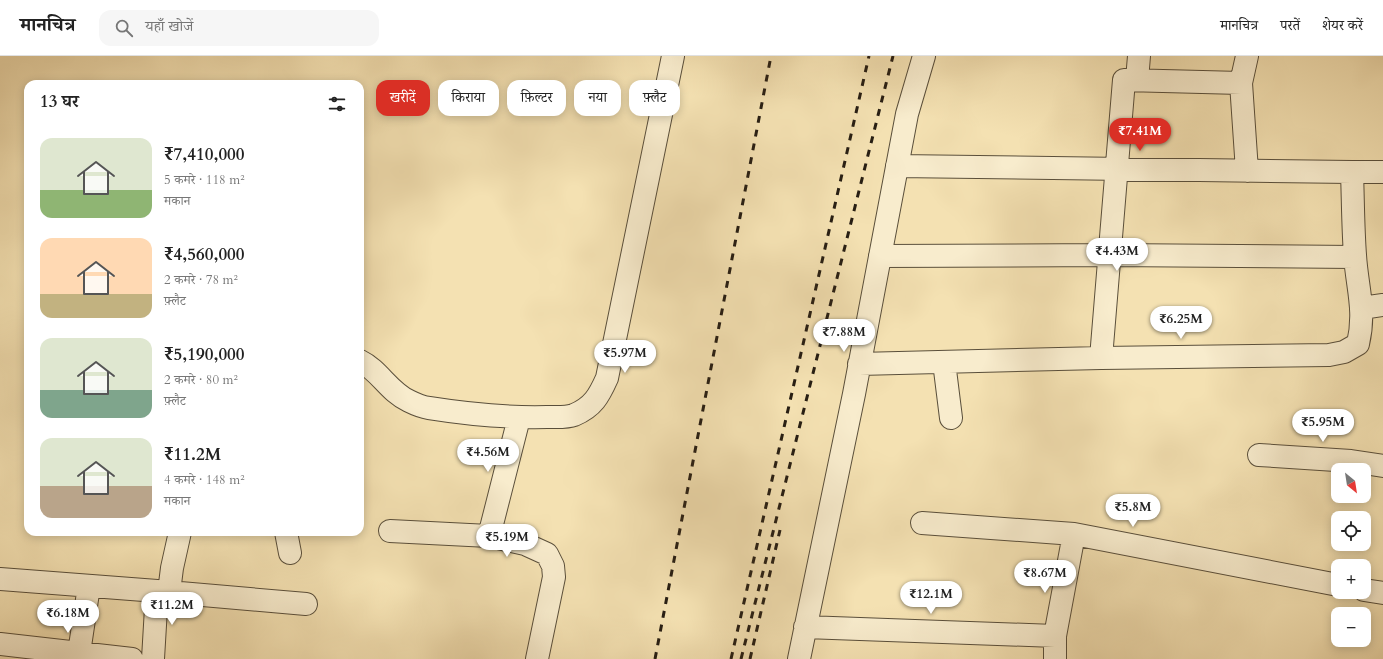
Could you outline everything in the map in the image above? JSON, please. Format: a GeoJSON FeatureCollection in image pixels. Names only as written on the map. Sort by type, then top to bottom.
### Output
{"type":"FeatureCollection","features":[{"type":"Feature","properties":{"kind":"street"},"geometry":{"type":"LineString","coordinates":[[364,363],[368,365],[394,392],[409,401],[427,408],[519,418],[573,415],[588,407],[599,396],[607,378],[673,56]]}},
{"type":"Feature","properties":{"kind":"street"},"geometry":{"type":"LineString","coordinates":[[799,659],[859,364],[907,114],[924,56]]}},
{"type":"Feature","properties":{"kind":"street"},"geometry":{"type":"LineString","coordinates":[[1137,80],[1139,56]]}},
{"type":"Feature","properties":{"kind":"street"},"geometry":{"type":"LineString","coordinates":[[1247,56],[1240,83],[1248,171]]}},
{"type":"Feature","properties":{"kind":"street"},"geometry":{"type":"LineString","coordinates":[[1101,358],[1124,80],[1240,83]]}},
{"type":"Feature","properties":{"kind":"street"},"geometry":{"type":"LineString","coordinates":[[897,166],[1383,172]]}},
{"type":"Feature","properties":{"kind":"street"},"geometry":{"type":"LineString","coordinates":[[859,364],[1101,358],[1329,355],[1344,352],[1358,344],[1361,329],[1362,308],[1355,257],[1352,172]]}},
{"type":"Feature","properties":{"kind":"street"},"geometry":{"type":"LineString","coordinates":[[880,256],[1110,255],[1355,257]]}},
{"type":"Feature","properties":{"kind":"street"},"geometry":{"type":"LineString","coordinates":[[1362,308],[1383,305]]}},
{"type":"Feature","properties":{"kind":"street"},"geometry":{"type":"LineString","coordinates":[[944,362],[951,418]]}},
{"type":"Feature","properties":{"kind":"street"},"geometry":{"type":"LineString","coordinates":[[489,536],[519,418]]}},
{"type":"Feature","properties":{"kind":"street"},"geometry":{"type":"LineString","coordinates":[[1259,456],[1351,461],[1383,466]]}},
{"type":"Feature","properties":{"kind":"street"},"geometry":{"type":"LineString","coordinates":[[922,523],[1074,534],[1331,584]]}},
{"type":"Feature","properties":{"kind":"street"},"geometry":{"type":"LineString","coordinates":[[390,531],[489,536],[525,544],[547,554],[553,566],[554,577],[537,659]]}},
{"type":"Feature","properties":{"kind":"street"},"geometry":{"type":"LineString","coordinates":[[1055,659],[1055,636],[1074,534]]}},
{"type":"Feature","properties":{"kind":"street"},"geometry":{"type":"LineString","coordinates":[[154,659],[163,591],[172,568],[179,536]]}},
{"type":"Feature","properties":{"kind":"street"},"geometry":{"type":"LineString","coordinates":[[287,536],[290,553]]}},
{"type":"Feature","properties":{"kind":"street"},"geometry":{"type":"LineString","coordinates":[[0,579],[163,591],[306,604]]}},
{"type":"Feature","properties":{"kind":"street"},"geometry":{"type":"LineString","coordinates":[[79,653],[89,586]]}},
{"type":"Feature","properties":{"kind":"street"},"geometry":{"type":"LineString","coordinates":[[1371,591],[1383,593]]}},
{"type":"Feature","properties":{"kind":"street"},"geometry":{"type":"LineString","coordinates":[[805,627],[1055,636]]}},
{"type":"Feature","properties":{"kind":"street"},"geometry":{"type":"LineString","coordinates":[[0,644],[132,659]]}},
{"type":"Feature","properties":{"kind":"railway"},"geometry":{"type":"LineString","coordinates":[[655,659],[771,56]]}},
{"type":"Feature","properties":{"kind":"railway"},"geometry":{"type":"LineString","coordinates":[[731,659],[869,56]]}},
{"type":"Feature","properties":{"kind":"railway"},"geometry":{"type":"LineString","coordinates":[[741,659],[893,56]]}},
{"type":"Feature","properties":{"kind":"railway"},"geometry":{"type":"LineString","coordinates":[[750,659],[780,530]]}}]}
